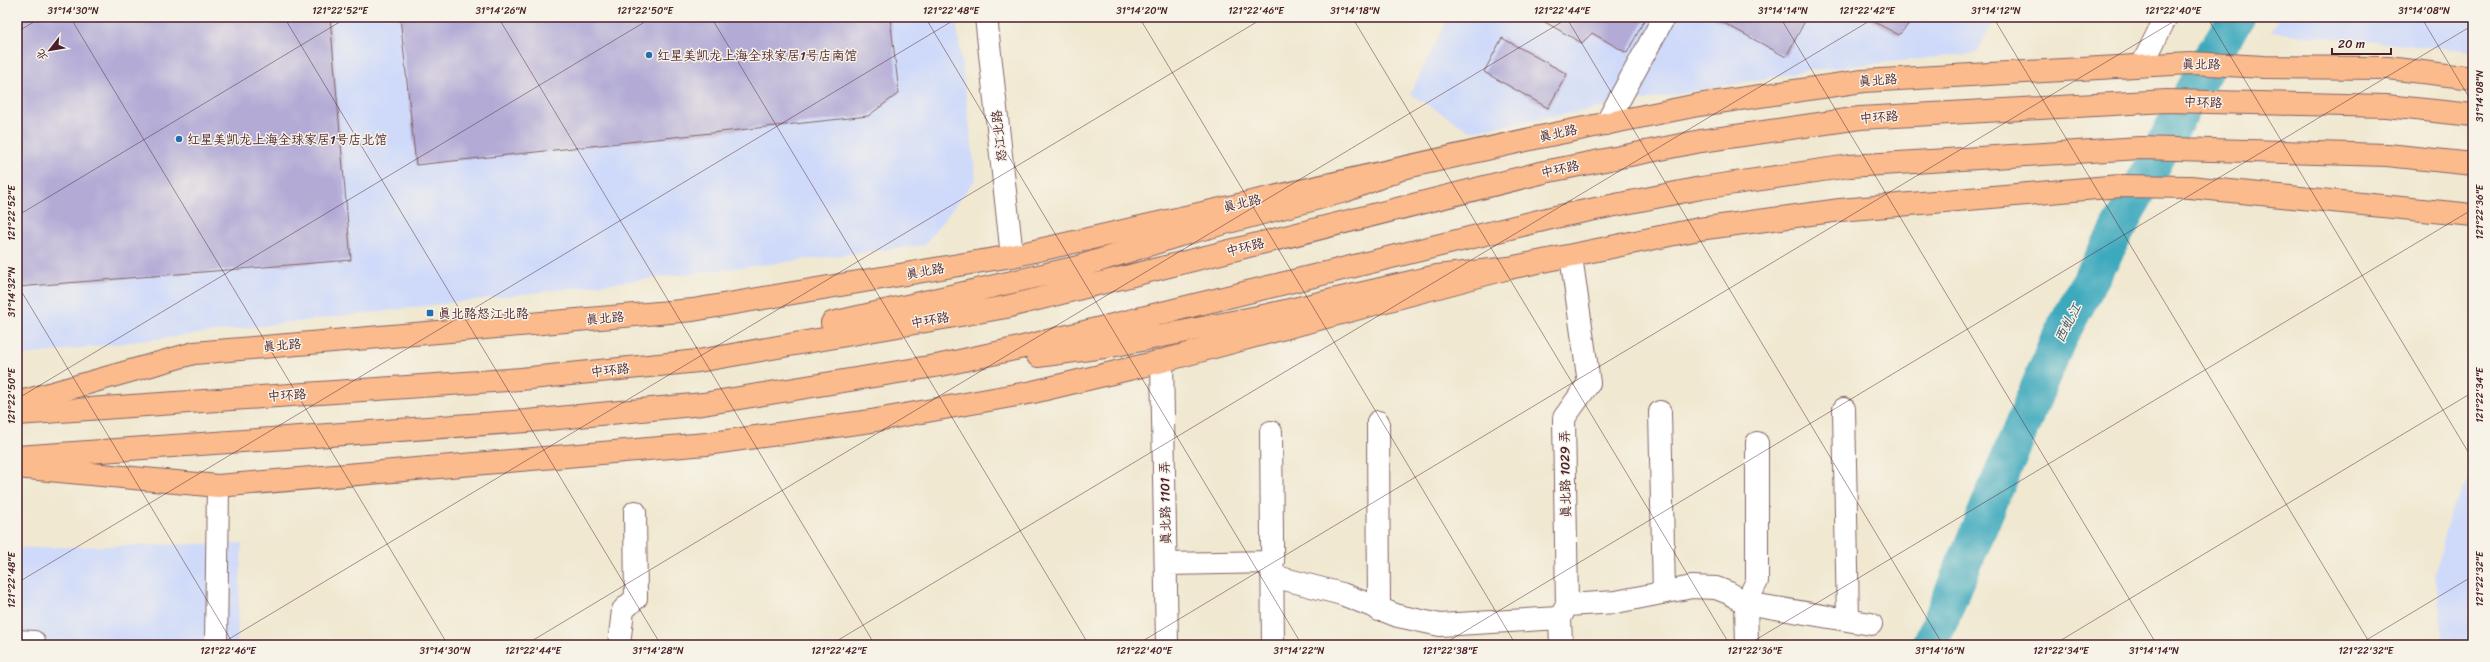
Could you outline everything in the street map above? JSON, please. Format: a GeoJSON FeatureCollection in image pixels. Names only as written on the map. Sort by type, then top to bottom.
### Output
{"type":"FeatureCollection","features":[{"type":"Feature","properties":{"kind":"main road","name":"真北路"},"geometry":{"type":"LineString","coordinates":[[17,403],[194,353],[693,310],[1012,256],[1406,167],[1698,105],[1863,81],[2190,63],[2264,67],[2388,68],[2473,78]]}},
{"type":"Feature","properties":{"kind":"main road","name":"中环路"},"geometry":{"type":"LineString","coordinates":[[17,414],[521,379],[698,361],[1006,307],[1544,172],[1701,141],[1860,118],[2167,101],[2238,104],[2386,106],[2473,115]]}},
{"type":"Feature","properties":{"kind":"main road"},"geometry":{"type":"LineString","coordinates":[[941,365],[1555,217],[1701,188],[1849,166],[2140,148],[2212,149],[2387,156],[2473,164]]}},
{"type":"Feature","properties":{"kind":"main road"},"geometry":{"type":"LineString","coordinates":[[698,361],[819,326],[1078,267],[1180,235],[1345,191],[1406,167]]}},
{"type":"Feature","properties":{"kind":"main road"},"geometry":{"type":"LineString","coordinates":[[17,467],[218,486],[706,444],[871,421],[1018,395],[1162,362],[1509,268],[1699,229],[1840,210],[2120,186],[2190,187],[2473,215]]}},
{"type":"Feature","properties":{"kind":"main road"},"geometry":{"type":"LineString","coordinates":[[17,457],[520,422],[703,404],[941,365],[1111,346],[1268,315],[1437,276],[1509,268]]}},
{"type":"Feature","properties":{"kind":"street","name":"怒江北路"},"geometry":{"type":"LineString","coordinates":[[986,17],[1012,256]]}},
{"type":"Feature","properties":{"kind":"street"},"geometry":{"type":"LineString","coordinates":[[1606,124],[1664,17]]}},
{"type":"Feature","properties":{"kind":"street"},"geometry":{"type":"LineString","coordinates":[[2142,65],[2166,17]]}},
{"type":"Feature","properties":{"kind":"street","name":"真北路 1029 弄"},"geometry":{"type":"LineString","coordinates":[[1560,645],[1564,612],[1564,418],[1589,383],[1571,256]]}},
{"type":"Feature","properties":{"kind":"street","name":"真北路 1101 弄"},"geometry":{"type":"LineString","coordinates":[[1162,362],[1172,564],[1167,645]]}},
{"type":"Feature","properties":{"kind":"street"},"geometry":{"type":"LineString","coordinates":[[1844,409],[1848,620]]}},
{"type":"Feature","properties":{"kind":"street"},"geometry":{"type":"LineString","coordinates":[[1660,412],[1664,592]]}},
{"type":"Feature","properties":{"kind":"street"},"geometry":{"type":"LineString","coordinates":[[1378,422],[1380,610]]}},
{"type":"Feature","properties":{"kind":"street"},"geometry":{"type":"LineString","coordinates":[[1271,432],[1273,645]]}},
{"type":"Feature","properties":{"kind":"street"},"geometry":{"type":"LineString","coordinates":[[1747,645],[1746,603],[1757,581],[1757,444]]}},
{"type":"Feature","properties":{"kind":"street"},"geometry":{"type":"LineString","coordinates":[[216,645],[218,486]]}},
{"type":"Feature","properties":{"kind":"street"},"geometry":{"type":"LineString","coordinates":[[619,645],[624,610],[636,598],[635,512]]}},
{"type":"Feature","properties":{"kind":"street"},"geometry":{"type":"LineString","coordinates":[[1172,564],[1273,569],[1342,594],[1380,610],[1440,625],[1564,612],[1692,587],[1716,588],[1729,593],[1746,603],[1872,624]]}},
{"type":"Feature","properties":{"kind":"shaded area"},"geometry":{"type":"Polygon","coordinates":[[[17,17],[956,17],[976,179],[924,245],[17,356],[17,17]]]}},
{"type":"Feature","properties":{"kind":"shaded area"},"geometry":{"type":"Polygon","coordinates":[[[1449,17],[1995,17],[1977,53],[1813,70],[1470,131],[1410,94],[1449,17]]]}},
{"type":"Feature","properties":{"kind":"shaded area"},"geometry":{"type":"Polygon","coordinates":[[[2279,17],[2473,17],[2473,51],[2271,32],[2279,17]]]}},
{"type":"Feature","properties":{"kind":"shaded area"},"geometry":{"type":"Polygon","coordinates":[[[2473,474],[2473,645],[2444,645],[2435,573],[2453,506],[2473,474]]]}},
{"type":"Feature","properties":{"kind":"shaded area"},"geometry":{"type":"Polygon","coordinates":[[[242,543],[237,645],[17,645],[17,548],[242,543]]]}},
{"type":"Feature","properties":{"kind":"building","name":"红星美凯龙上海全球家居1号店北馆"},"geometry":{"type":"Polygon","coordinates":[[[17,17],[330,17],[351,260],[17,287],[17,17]]]}},
{"type":"Feature","properties":{"kind":"building","name":"红星美凯龙上海全球家居1号店南馆"},"geometry":{"type":"Polygon","coordinates":[[[400,17],[890,17],[899,93],[868,116],[416,165],[400,17]]]}},
{"type":"Feature","properties":{"kind":"building"},"geometry":{"type":"Polygon","coordinates":[[[1536,17],[1646,17],[1627,53],[1592,33],[1582,43],[1536,17]]]}},
{"type":"Feature","properties":{"kind":"building"},"geometry":{"type":"Polygon","coordinates":[[[1713,17],[1807,17],[1786,57],[1713,17]]]}},
{"type":"Feature","properties":{"kind":"building"},"geometry":{"type":"Polygon","coordinates":[[[1865,17],[1915,17],[1899,35],[1865,17]]]}},
{"type":"Feature","properties":{"kind":"building"},"geometry":{"type":"Polygon","coordinates":[[[1502,38],[1567,74],[1548,108],[1484,72],[1502,38]]]}},
{"type":"Feature","properties":{"kind":"waterway","name":"西虬江"},"geometry":{"type":"LineString","coordinates":[[1930,645],[2058,340],[2207,64],[2237,17]]}},
{"type":"Feature","properties":{"kind":"place","name":"红星美凯龙上海全球家居1号店南馆"},"geometry":{"type":"Point","coordinates":[649,55]}},
{"type":"Feature","properties":{"kind":"place","name":"红星美凯龙上海全球家居1号店北馆"},"geometry":{"type":"Point","coordinates":[179,139]}},
{"type":"Feature","properties":{"kind":"place","name":"真北路怒江北路"},"geometry":{"type":"Point","coordinates":[430,313]}}]}
